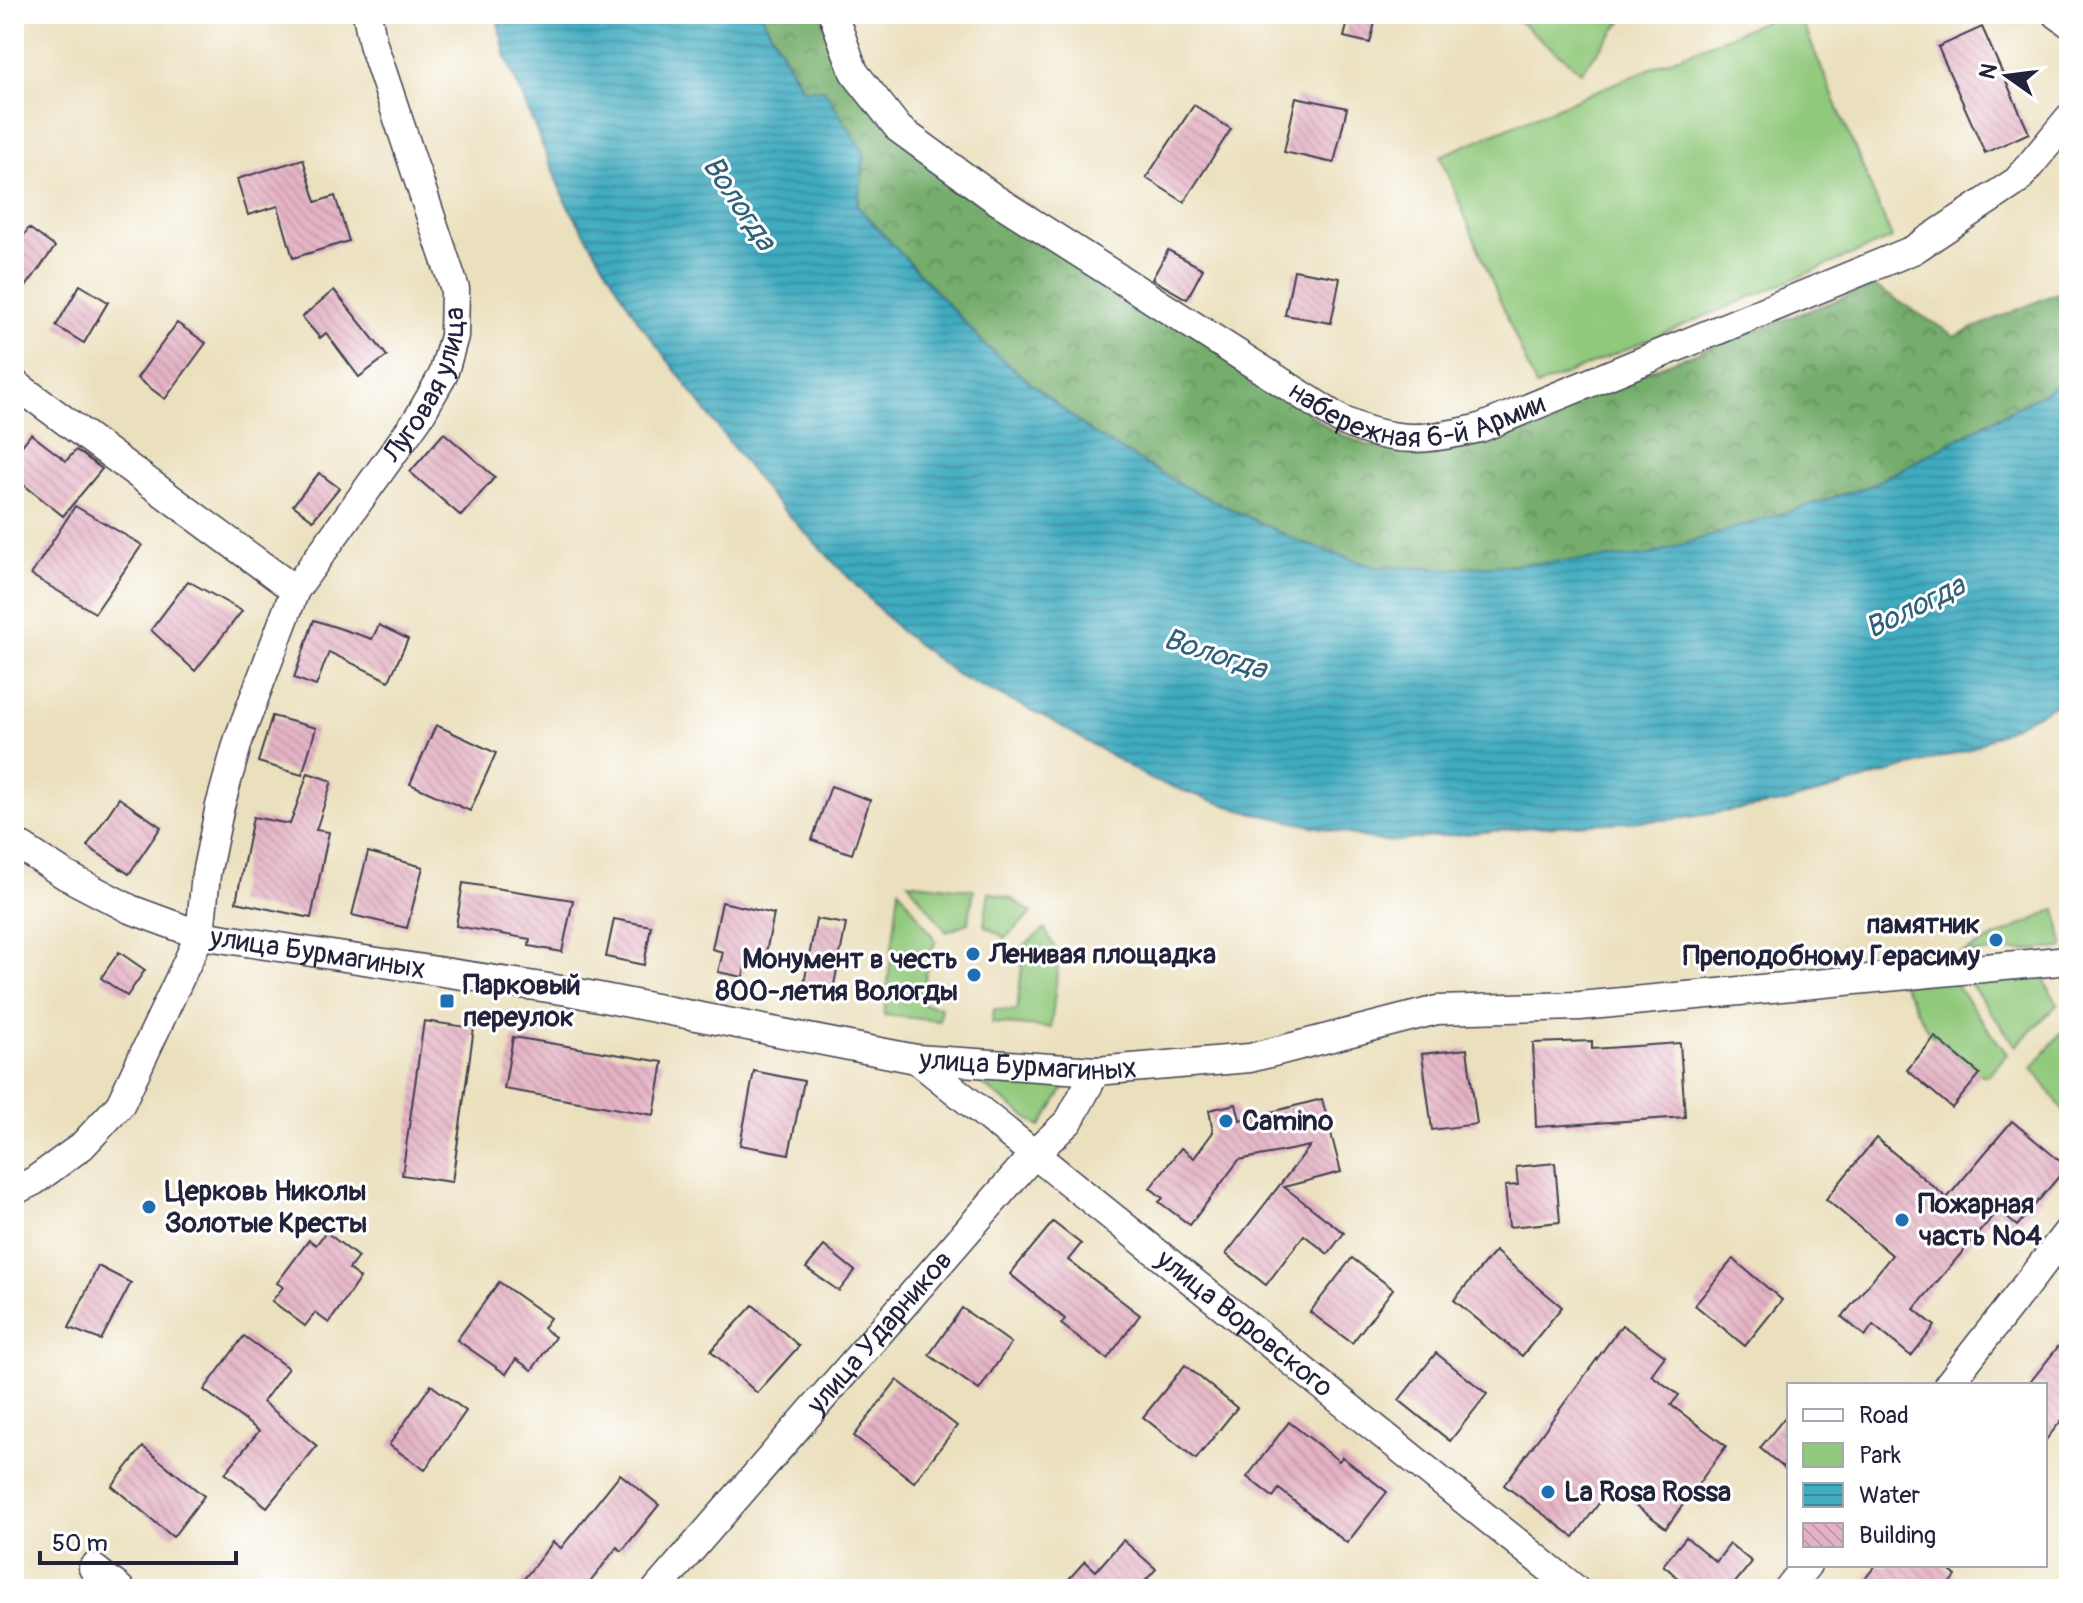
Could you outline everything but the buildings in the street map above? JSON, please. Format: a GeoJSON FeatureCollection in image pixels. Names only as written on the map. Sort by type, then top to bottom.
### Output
{"type":"FeatureCollection","features":[{"type":"Feature","properties":{"kind":"street","name":"Луговая улица"},"geometry":{"type":"LineString","coordinates":[[295,590],[419,417],[443,375],[454,336],[455,289],[373,44],[367,14]]}},
{"type":"Feature","properties":{"kind":"street","name":"набережная 6-й Армии"},"geometry":{"type":"LineString","coordinates":[[833,14],[854,72],[899,129],[995,199],[1341,420],[1368,432],[1402,439],[1440,438],[1480,428],[1913,250],[2017,181],[2069,118]]}},
{"type":"Feature","properties":{"kind":"street"},"geometry":{"type":"LineString","coordinates":[[2057,14],[2069,23]]}},
{"type":"Feature","properties":{"kind":"street"},"geometry":{"type":"LineString","coordinates":[[14,383],[295,590],[239,738],[220,806],[206,874],[200,935],[120,1105],[82,1146],[34,1181],[14,1191]]}},
{"type":"Feature","properties":{"kind":"street","name":"улица Бурмагиных"},"geometry":{"type":"LineString","coordinates":[[14,842],[65,875],[130,909],[200,935],[568,991],[916,1059],[1096,1071],[1250,1058],[1437,1010],[1580,1006],[2069,960]]}},
{"type":"Feature","properties":{"kind":"street","name":"улица Воровского"},"geometry":{"type":"LineString","coordinates":[[916,1059],[1575,1589]]}},
{"type":"Feature","properties":{"kind":"street","name":"улица Ударников"},"geometry":{"type":"LineString","coordinates":[[657,1589],[1034,1154],[1069,1121],[1096,1071]]}},
{"type":"Feature","properties":{"kind":"street"},"geometry":{"type":"LineString","coordinates":[[1950,1383],[2069,1230]]}},
{"type":"Feature","properties":{"kind":"street"},"geometry":{"type":"LineString","coordinates":[[1788,1589],[1805,1567]]}},
{"type":"Feature","properties":{"kind":"street"},"geometry":{"type":"LineString","coordinates":[[93,1568],[120,1589]]}},
{"type":"Feature","properties":{"kind":"green space"},"geometry":{"type":"Polygon","coordinates":[[[761,14],[821,14],[846,75],[1333,431],[1366,445],[1397,450],[1653,369],[1874,286],[1955,336],[2069,288],[2069,379],[1870,486],[1646,556],[1446,569],[1375,567],[1300,542],[1189,489],[1092,433],[988,348],[857,206],[865,154],[803,89],[761,14]]]}},
{"type":"Feature","properties":{"kind":"green space"},"geometry":{"type":"Polygon","coordinates":[[[1510,14],[1628,14],[1581,72],[1510,14]]]}},
{"type":"Feature","properties":{"kind":"green space"},"geometry":{"type":"Polygon","coordinates":[[[1781,14],[1799,14],[1892,238],[1536,387],[1440,156],[1781,14]]]}},
{"type":"Feature","properties":{"kind":"green space"},"geometry":{"type":"Polygon","coordinates":[[[908,882],[974,890],[968,923],[947,932],[908,882]]]}},
{"type":"Feature","properties":{"kind":"green space"},"geometry":{"type":"Polygon","coordinates":[[[899,889],[936,941],[928,957],[922,1004],[941,1007],[939,1021],[884,1015],[899,889]]]}},
{"type":"Feature","properties":{"kind":"green space"},"geometry":{"type":"Polygon","coordinates":[[[989,892],[1012,899],[1032,913],[1005,938],[984,925],[989,892]]]}},
{"type":"Feature","properties":{"kind":"green space"},"geometry":{"type":"Polygon","coordinates":[[[2056,909],[2064,948],[1960,954],[2056,909]]]}},
{"type":"Feature","properties":{"kind":"green space"},"geometry":{"type":"Polygon","coordinates":[[[1045,929],[1059,956],[1051,1028],[992,1023],[994,1009],[1017,1011],[1022,967],[1016,952],[1045,929]]]}},
{"type":"Feature","properties":{"kind":"green space"},"geometry":{"type":"Polygon","coordinates":[[[2037,969],[2058,1004],[2016,1046],[1963,974],[2037,969]]]}},
{"type":"Feature","properties":{"kind":"green space"},"geometry":{"type":"Polygon","coordinates":[[[1950,977],[2007,1054],[1988,1076],[1979,1074],[1929,1033],[1902,983],[1950,977]]]}},
{"type":"Feature","properties":{"kind":"green space"},"geometry":{"type":"Polygon","coordinates":[[[2069,1023],[2069,1118],[2032,1068],[2069,1023]]]}},
{"type":"Feature","properties":{"kind":"green space"},"geometry":{"type":"Polygon","coordinates":[[[975,1079],[1065,1087],[1040,1127],[975,1079]]]}},
{"type":"Feature","properties":{"kind":"water","name":"Вологда"},"geometry":{"type":"Polygon","coordinates":[[[496,14],[761,14],[802,89],[824,89],[865,154],[857,206],[988,348],[1092,433],[1189,489],[1300,542],[1375,567],[1446,569],[1646,556],[1870,486],[2069,379],[2069,698],[1970,749],[1788,802],[1677,819],[1523,828],[1385,842],[1240,810],[1152,780],[1047,718],[957,675],[900,631],[768,494],[639,322],[565,201],[506,57],[496,14]]]}},
{"type":"Feature","properties":{"kind":"place","name":"памятник Преподобному Герасиму"},"geometry":{"type":"Point","coordinates":[1996,940]}},
{"type":"Feature","properties":{"kind":"place","name":"Ленивая площадка"},"geometry":{"type":"Point","coordinates":[973,954]}},
{"type":"Feature","properties":{"kind":"place","name":"Монумент в честь 800-летия Вологды"},"geometry":{"type":"Point","coordinates":[974,975]}},
{"type":"Feature","properties":{"kind":"place","name":"Парковый переулок"},"geometry":{"type":"Point","coordinates":[447,1001]}},
{"type":"Feature","properties":{"kind":"place","name":"Camino"},"geometry":{"type":"Point","coordinates":[1226,1121]}},
{"type":"Feature","properties":{"kind":"place","name":"Церковь Николы Золотые Кресты"},"geometry":{"type":"Point","coordinates":[149,1207]}},
{"type":"Feature","properties":{"kind":"place","name":"Пожарная часть №4"},"geometry":{"type":"Point","coordinates":[1902,1220]}},
{"type":"Feature","properties":{"kind":"place","name":"La Rosa Rossa"},"geometry":{"type":"Point","coordinates":[1548,1492]}}]}
